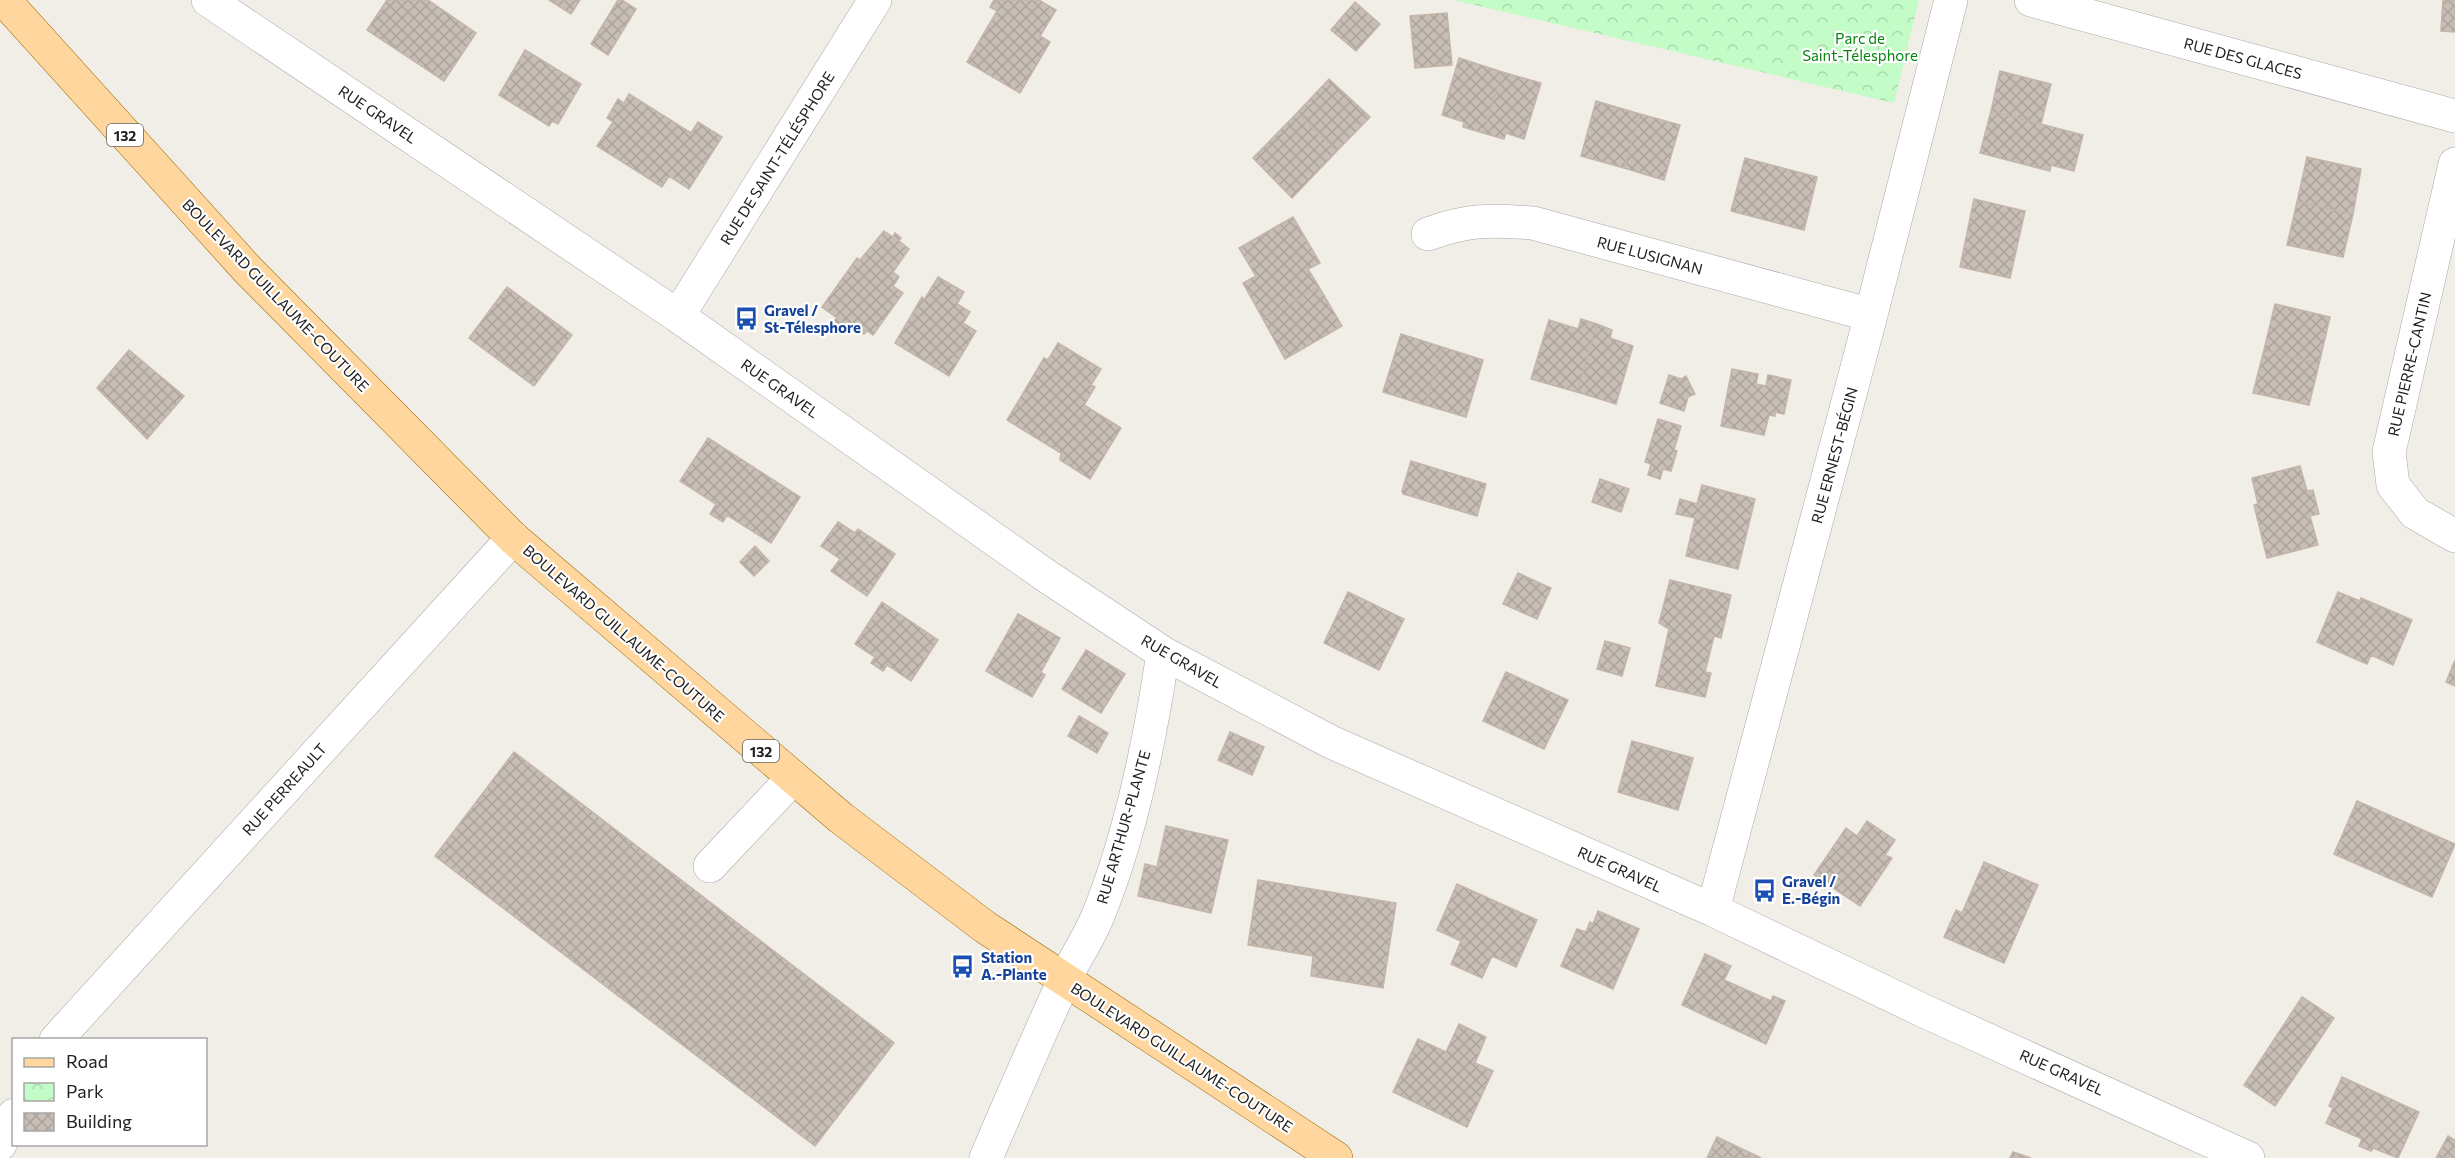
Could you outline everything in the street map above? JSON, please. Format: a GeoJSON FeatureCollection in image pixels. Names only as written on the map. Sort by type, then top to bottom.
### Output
{"type":"FeatureCollection","features":[{"type":"Feature","properties":{"kind":"main road","name":"BOULEVARD GUILLAUME-COUTURE"},"geometry":{"type":"LineString","coordinates":[[4,0],[247,269],[513,538],[841,818],[976,921],[1336,1158]]}},
{"type":"Feature","properties":{"kind":"street","name":"RUE GRAVEL"},"geometry":{"type":"LineString","coordinates":[[208,0],[678,316],[1035,568],[1163,653],[1331,742],[1713,910],[1924,1011],[2248,1158]]}},
{"type":"Feature","properties":{"kind":"street","name":"RUE DE SAINT-TÉLÉSPHORE"},"geometry":{"type":"LineString","coordinates":[[678,316],[875,0]]}},
{"type":"Feature","properties":{"kind":"street","name":"RUE ERNEST-BÉGIN"},"geometry":{"type":"LineString","coordinates":[[1713,910],[1871,315],[1951,0]]}},
{"type":"Feature","properties":{"kind":"street","name":"RUE DES GLACES"},"geometry":{"type":"LineString","coordinates":[[2031,0],[2455,116]]}},
{"type":"Feature","properties":{"kind":"street","name":"RUE PIERRE-CANTIN"},"geometry":{"type":"LineString","coordinates":[[2455,164],[2389,452],[2393,485],[2415,513],[2455,536]]}},
{"type":"Feature","properties":{"kind":"street","name":"RUE LUSIGNAN"},"geometry":{"type":"LineString","coordinates":[[1428,234],[1457,223],[1479,221],[1533,223],[1871,315]]}},
{"type":"Feature","properties":{"kind":"street","name":"RUE PERREAULT"},"geometry":{"type":"LineString","coordinates":[[58,1038],[513,538]]}},
{"type":"Feature","properties":{"kind":"street","name":"RUE ARTHUR-PLANTE"},"geometry":{"type":"LineString","coordinates":[[986,1158],[1064,981],[1096,919],[1117,861],[1154,716],[1163,653]]}},
{"type":"Feature","properties":{"kind":"street"},"geometry":{"type":"LineString","coordinates":[[710,866],[793,778]]}},
{"type":"Feature","properties":{"kind":"street"},"geometry":{"type":"LineString","coordinates":[[0,1144],[12,1118]]}},
{"type":"Feature","properties":{"kind":"green space","name":"Parc de Saint-Télesphore"},"geometry":{"type":"Polygon","coordinates":[[[1453,0],[1919,0],[1894,103],[1453,0]]]}},
{"type":"Feature","properties":{"kind":"building"},"geometry":{"type":"Polygon","coordinates":[[[387,0],[428,0],[476,33],[444,81],[367,30],[387,0]]]}},
{"type":"Feature","properties":{"kind":"building"},"geometry":{"type":"Polygon","coordinates":[[[549,0],[580,0],[571,14],[549,0]]]}},
{"type":"Feature","properties":{"kind":"building"},"geometry":{"type":"Polygon","coordinates":[[[618,0],[636,9],[608,55],[591,44],[618,0]]]}},
{"type":"Feature","properties":{"kind":"building"},"geometry":{"type":"Polygon","coordinates":[[[994,0],[1039,0],[1056,10],[1040,36],[1050,42],[1020,93],[967,62],[997,11],[990,7],[994,0]]]}},
{"type":"Feature","properties":{"kind":"building"},"geometry":{"type":"Polygon","coordinates":[[[2443,0],[2455,0],[2455,32],[2441,31],[2443,0]]]}},
{"type":"Feature","properties":{"kind":"building"},"geometry":{"type":"Polygon","coordinates":[[[1355,2],[1380,24],[1356,51],[1331,30],[1355,2]]]}},
{"type":"Feature","properties":{"kind":"building"},"geometry":{"type":"Polygon","coordinates":[[[1447,13],[1452,65],[1415,68],[1410,16],[1447,13]]]}},
{"type":"Feature","properties":{"kind":"building"},"geometry":{"type":"Polygon","coordinates":[[[525,50],[581,84],[558,124],[552,121],[549,126],[499,95],[525,50]]]}},
{"type":"Feature","properties":{"kind":"building"},"geometry":{"type":"Polygon","coordinates":[[[1459,58],[1502,72],[1483,133],[1463,127],[1464,122],[1442,115],[1459,58]]]}},
{"type":"Feature","properties":{"kind":"building"},"geometry":{"type":"Polygon","coordinates":[[[2000,71],[2051,84],[2041,124],[1991,111],[2000,71]]]}},
{"type":"Feature","properties":{"kind":"building"},"geometry":{"type":"Polygon","coordinates":[[[1502,72],[1541,83],[1524,139],[1506,133],[1504,139],[1483,133],[1502,72]]]}},
{"type":"Feature","properties":{"kind":"building"},"geometry":{"type":"Polygon","coordinates":[[[1329,79],[1370,117],[1337,151],[1297,113],[1329,79]]]}},
{"type":"Feature","properties":{"kind":"building"},"geometry":{"type":"Polygon","coordinates":[[[629,94],[691,133],[698,122],[722,137],[689,189],[669,176],[662,187],[597,146],[613,122],[607,118],[618,99],[624,103],[629,94]]]}},
{"type":"Feature","properties":{"kind":"building"},"geometry":{"type":"Polygon","coordinates":[[[1596,101],[1640,114],[1624,168],[1581,156],[1596,101]]]}},
{"type":"Feature","properties":{"kind":"building"},"geometry":{"type":"Polygon","coordinates":[[[1991,111],[2083,135],[2074,171],[2051,165],[2050,171],[1980,153],[1991,111]]]}},
{"type":"Feature","properties":{"kind":"building"},"geometry":{"type":"Polygon","coordinates":[[[1297,113],[1337,151],[1292,198],[1253,158],[1297,113]]]}},
{"type":"Feature","properties":{"kind":"building"},"geometry":{"type":"Polygon","coordinates":[[[1640,114],[1680,125],[1664,180],[1624,168],[1640,114]]]}},
{"type":"Feature","properties":{"kind":"building"},"geometry":{"type":"Polygon","coordinates":[[[2307,157],[2361,169],[2353,214],[2297,202],[2307,157]]]}},
{"type":"Feature","properties":{"kind":"building"},"geometry":{"type":"Polygon","coordinates":[[[1745,158],[1817,177],[1804,230],[1731,211],[1745,158]]]}},
{"type":"Feature","properties":{"kind":"building"},"geometry":{"type":"Polygon","coordinates":[[[1974,199],[2025,211],[2010,278],[1960,267],[1974,199]]]}},
{"type":"Feature","properties":{"kind":"building"},"geometry":{"type":"Polygon","coordinates":[[[2297,202],[2353,214],[2343,257],[2287,245],[2297,202]]]}},
{"type":"Feature","properties":{"kind":"building"},"geometry":{"type":"Polygon","coordinates":[[[1293,217],[1320,263],[1308,269],[1319,287],[1263,319],[1243,283],[1256,276],[1239,248],[1293,217]]]}},
{"type":"Feature","properties":{"kind":"building"},"geometry":{"type":"Polygon","coordinates":[[[884,231],[893,237],[895,233],[901,238],[899,241],[909,249],[893,272],[899,277],[893,286],[903,293],[873,335],[867,331],[864,334],[849,324],[845,329],[834,321],[837,318],[822,307],[857,258],[860,260],[884,231]]]}},
{"type":"Feature","properties":{"kind":"building"},"geometry":{"type":"Polygon","coordinates":[[[938,277],[964,292],[957,304],[970,312],[963,323],[976,331],[949,376],[895,343],[922,297],[924,300],[938,277]]]}},
{"type":"Feature","properties":{"kind":"building"},"geometry":{"type":"Polygon","coordinates":[[[507,287],[572,335],[534,386],[469,338],[507,287]]]}},
{"type":"Feature","properties":{"kind":"building"},"geometry":{"type":"Polygon","coordinates":[[[1319,287],[1342,326],[1285,359],[1263,319],[1319,287]]]}},
{"type":"Feature","properties":{"kind":"building"},"geometry":{"type":"Polygon","coordinates":[[[2275,304],[2330,317],[2319,364],[2264,350],[2275,304]]]}},
{"type":"Feature","properties":{"kind":"building"},"geometry":{"type":"Polygon","coordinates":[[[1581,319],[1597,324],[1577,392],[1531,379],[1549,320],[1578,329],[1581,319]]]}},
{"type":"Feature","properties":{"kind":"building"},"geometry":{"type":"Polygon","coordinates":[[[1597,324],[1612,330],[1610,338],[1633,346],[1616,404],[1577,392],[1597,324]]]}},
{"type":"Feature","properties":{"kind":"building"},"geometry":{"type":"Polygon","coordinates":[[[1401,334],[1442,347],[1425,405],[1383,392],[1401,334]]]}},
{"type":"Feature","properties":{"kind":"building"},"geometry":{"type":"Polygon","coordinates":[[[1058,343],[1101,369],[1091,385],[1095,387],[1084,405],[1121,428],[1090,479],[1060,460],[1061,453],[1007,420],[1044,358],[1048,360],[1058,343]]]}},
{"type":"Feature","properties":{"kind":"building"},"geometry":{"type":"Polygon","coordinates":[[[1442,347],[1483,360],[1466,417],[1425,405],[1442,347]]]}},
{"type":"Feature","properties":{"kind":"building"},"geometry":{"type":"Polygon","coordinates":[[[129,350],[184,396],[147,439],[97,388],[129,350]]]}},
{"type":"Feature","properties":{"kind":"building"},"geometry":{"type":"Polygon","coordinates":[[[2264,350],[2319,364],[2309,405],[2253,393],[2264,350]]]}},
{"type":"Feature","properties":{"kind":"building"},"geometry":{"type":"Polygon","coordinates":[[[1732,369],[1758,374],[1756,384],[1766,386],[1768,375],[1791,380],[1784,414],[1775,412],[1775,416],[1769,415],[1764,435],[1721,426],[1732,369]]]}},
{"type":"Feature","properties":{"kind":"building"},"geometry":{"type":"Polygon","coordinates":[[[1669,375],[1681,379],[1686,376],[1695,394],[1688,397],[1684,411],[1660,403],[1669,375]]]}},
{"type":"Feature","properties":{"kind":"building"},"geometry":{"type":"Polygon","coordinates":[[[1658,419],[1681,426],[1671,471],[1663,469],[1660,479],[1648,475],[1651,464],[1645,462],[1658,419]]]}},
{"type":"Feature","properties":{"kind":"building"},"geometry":{"type":"Polygon","coordinates":[[[708,438],[800,497],[771,543],[727,515],[723,522],[710,514],[716,504],[680,481],[708,438]]]}},
{"type":"Feature","properties":{"kind":"building"},"geometry":{"type":"Polygon","coordinates":[[[1411,461],[1486,484],[1477,516],[1403,494],[1411,461]]]}},
{"type":"Feature","properties":{"kind":"building"},"geometry":{"type":"Polygon","coordinates":[[[2300,466],[2307,491],[2313,490],[2319,514],[2310,516],[2318,545],[2267,558],[2254,505],[2258,504],[2252,478],[2300,466]]]}},
{"type":"Feature","properties":{"kind":"building"},"geometry":{"type":"Polygon","coordinates":[[[1600,479],[1629,489],[1621,512],[1592,502],[1600,479]]]}},
{"type":"Feature","properties":{"kind":"building"},"geometry":{"type":"Polygon","coordinates":[[[1702,485],[1755,499],[1738,569],[1686,556],[1695,518],[1676,514],[1680,499],[1697,504],[1702,485]]]}},
{"type":"Feature","properties":{"kind":"building"},"geometry":{"type":"Polygon","coordinates":[[[838,522],[855,533],[858,529],[895,554],[867,596],[831,571],[840,559],[821,546],[838,522]]]}},
{"type":"Feature","properties":{"kind":"building"},"geometry":{"type":"Polygon","coordinates":[[[755,546],[769,561],[754,576],[740,562],[755,546]]]}},
{"type":"Feature","properties":{"kind":"building"},"geometry":{"type":"Polygon","coordinates":[[[1518,573],[1551,588],[1537,619],[1503,604],[1518,573]]]}},
{"type":"Feature","properties":{"kind":"building"},"geometry":{"type":"Polygon","coordinates":[[[1670,580],[1731,595],[1721,638],[1714,636],[1705,672],[1711,673],[1705,697],[1656,686],[1669,629],[1659,623],[1670,580]]]}},
{"type":"Feature","properties":{"kind":"building"},"geometry":{"type":"Polygon","coordinates":[[[1348,592],[1404,619],[1379,670],[1324,643],[1348,592]]]}},
{"type":"Feature","properties":{"kind":"building"},"geometry":{"type":"Polygon","coordinates":[[[2338,592],[2360,601],[2361,598],[2412,620],[2393,665],[2371,655],[2367,664],[2317,642],[2338,592]]]}},
{"type":"Feature","properties":{"kind":"building"},"geometry":{"type":"Polygon","coordinates":[[[882,602],[938,640],[911,681],[887,665],[883,671],[871,663],[875,657],[855,644],[882,602]]]}},
{"type":"Feature","properties":{"kind":"building"},"geometry":{"type":"Polygon","coordinates":[[[1018,614],[1060,638],[1041,672],[1045,675],[1032,697],[986,671],[1018,614]]]}},
{"type":"Feature","properties":{"kind":"building"},"geometry":{"type":"Polygon","coordinates":[[[1605,641],[1630,648],[1622,676],[1597,669],[1605,641]]]}},
{"type":"Feature","properties":{"kind":"building"},"geometry":{"type":"Polygon","coordinates":[[[1086,650],[1125,674],[1101,713],[1062,689],[1086,650]]]}},
{"type":"Feature","properties":{"kind":"building"},"geometry":{"type":"Polygon","coordinates":[[[2455,660],[2455,686],[2446,682],[2455,660]]]}},
{"type":"Feature","properties":{"kind":"building"},"geometry":{"type":"Polygon","coordinates":[[[1506,672],[1568,700],[1544,749],[1483,721],[1506,672]]]}},
{"type":"Feature","properties":{"kind":"building"},"geometry":{"type":"Polygon","coordinates":[[[1079,716],[1108,733],[1097,753],[1068,736],[1079,716]]]}},
{"type":"Feature","properties":{"kind":"building"},"geometry":{"type":"Polygon","coordinates":[[[1230,732],[1264,747],[1252,775],[1218,760],[1230,732]]]}},
{"type":"Feature","properties":{"kind":"building"},"geometry":{"type":"Polygon","coordinates":[[[1632,741],[1693,758],[1678,810],[1618,792],[1632,741]]]}},
{"type":"Feature","properties":{"kind":"building"},"geometry":{"type":"Polygon","coordinates":[[[514,752],[894,1043],[815,1146],[435,856],[514,752]]]}},
{"type":"Feature","properties":{"kind":"building"},"geometry":{"type":"Polygon","coordinates":[[[2357,801],[2455,844],[2432,897],[2334,854],[2357,801]]]}},
{"type":"Feature","properties":{"kind":"building"},"geometry":{"type":"Polygon","coordinates":[[[1867,821],[1895,840],[1885,855],[1892,858],[1860,906],[1814,875],[1846,828],[1857,836],[1867,821]]]}},
{"type":"Feature","properties":{"kind":"building"},"geometry":{"type":"Polygon","coordinates":[[[1166,826],[1228,840],[1211,913],[1138,896],[1145,864],[1157,867],[1166,826]]]}},
{"type":"Feature","properties":{"kind":"building"},"geometry":{"type":"Polygon","coordinates":[[[1984,862],[2038,885],[2004,963],[1944,937],[1956,910],[1962,913],[1984,862]]]}},
{"type":"Feature","properties":{"kind":"building"},"geometry":{"type":"Polygon","coordinates":[[[1258,880],[1396,903],[1383,988],[1311,976],[1313,956],[1248,945],[1258,880]]]}},
{"type":"Feature","properties":{"kind":"building"},"geometry":{"type":"Polygon","coordinates":[[[1457,884],[1537,920],[1516,967],[1492,956],[1482,978],[1451,964],[1461,941],[1437,930],[1457,884]]]}},
{"type":"Feature","properties":{"kind":"building"},"geometry":{"type":"Polygon","coordinates":[[[1598,911],[1639,929],[1613,989],[1561,966],[1577,929],[1586,932],[1590,922],[1593,924],[1598,911]]]}},
{"type":"Feature","properties":{"kind":"building"},"geometry":{"type":"Polygon","coordinates":[[[1705,954],[1731,966],[1724,980],[1771,1001],[1773,996],[1785,1001],[1766,1044],[1682,1005],[1705,954]]]}},
{"type":"Feature","properties":{"kind":"building"},"geometry":{"type":"Polygon","coordinates":[[[2302,997],[2334,1018],[2275,1106],[2244,1085],[2302,997]]]}},
{"type":"Feature","properties":{"kind":"building"},"geometry":{"type":"Polygon","coordinates":[[[1459,1024],[1486,1037],[1475,1063],[1493,1071],[1467,1127],[1393,1092],[1418,1039],[1446,1052],[1459,1024]]]}},
{"type":"Feature","properties":{"kind":"building"},"geometry":{"type":"Polygon","coordinates":[[[2342,1077],[2419,1112],[2398,1158],[2373,1148],[2371,1151],[2359,1146],[2362,1139],[2326,1123],[2333,1108],[2329,1106],[2342,1077]]]}},
{"type":"Feature","properties":{"kind":"building"},"geometry":{"type":"Polygon","coordinates":[[[2448,1136],[2455,1140],[2455,1158],[2436,1158],[2448,1136]]]}},
{"type":"Feature","properties":{"kind":"building"},"geometry":{"type":"Polygon","coordinates":[[[1717,1137],[1761,1158],[1707,1158],[1717,1137]]]}},
{"type":"Feature","properties":{"kind":"building"},"geometry":{"type":"Polygon","coordinates":[[[2013,1152],[2031,1158],[2010,1158],[2013,1152]]]}},
{"type":"Feature","properties":{"kind":"place","name":"Gravel / St-Télesphore"},"geometry":{"type":"Point","coordinates":[746,319]}},
{"type":"Feature","properties":{"kind":"place","name":"Gravel / E.-Bégin"},"geometry":{"type":"Point","coordinates":[1764,890]}},
{"type":"Feature","properties":{"kind":"place","name":"Station A.-Plante"},"geometry":{"type":"Point","coordinates":[963,966]}}]}
